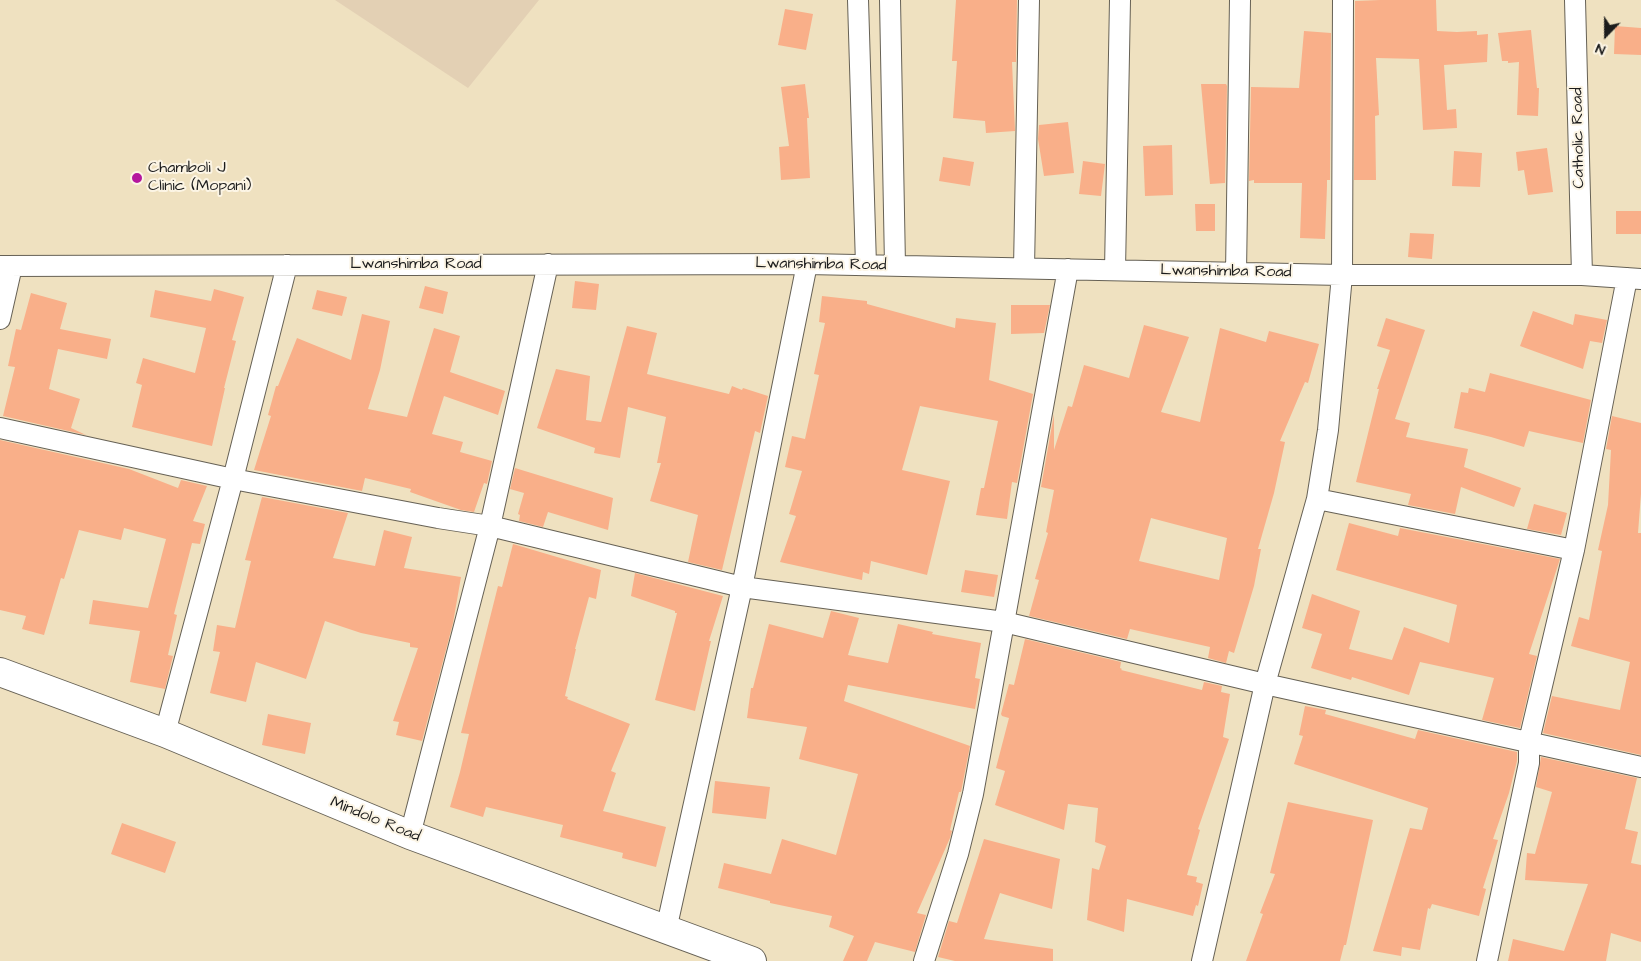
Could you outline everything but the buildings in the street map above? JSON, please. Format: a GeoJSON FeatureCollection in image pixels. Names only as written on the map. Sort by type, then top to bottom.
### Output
{"type":"FeatureCollection","features":[{"type":"Feature","properties":{"kind":"street"},"geometry":{"type":"LineString","coordinates":[[858,0],[866,265]]}},
{"type":"Feature","properties":{"kind":"street"},"geometry":{"type":"LineString","coordinates":[[890,0],[895,266]]}},
{"type":"Feature","properties":{"kind":"street"},"geometry":{"type":"LineString","coordinates":[[1024,268],[1029,0]]}},
{"type":"Feature","properties":{"kind":"street"},"geometry":{"type":"LineString","coordinates":[[1115,270],[1120,0]]}},
{"type":"Feature","properties":{"kind":"street"},"geometry":{"type":"LineString","coordinates":[[1236,273],[1240,0]]}},
{"type":"Feature","properties":{"kind":"street"},"geometry":{"type":"LineString","coordinates":[[1202,961],[1265,684],[1317,499],[1328,430],[1342,275],[1343,0]]}},
{"type":"Feature","properties":{"kind":"street","name":"Catholic Road"},"geometry":{"type":"LineString","coordinates":[[1575,0],[1582,275]]}},
{"type":"Feature","properties":{"kind":"street"},"geometry":{"type":"LineString","coordinates":[[410,835],[490,526],[548,264]]}},
{"type":"Feature","properties":{"kind":"street"},"geometry":{"type":"LineString","coordinates":[[666,930],[742,587],[807,264]]}},
{"type":"Feature","properties":{"kind":"street","name":"Lwanshimba Road"},"geometry":{"type":"LineString","coordinates":[[6,266],[807,264],[1342,275],[1582,275],[1634,278]]}},
{"type":"Feature","properties":{"kind":"street"},"geometry":{"type":"LineString","coordinates":[[165,732],[233,478],[287,265]]}},
{"type":"Feature","properties":{"kind":"street"},"geometry":{"type":"LineString","coordinates":[[0,319],[6,266]]}},
{"type":"Feature","properties":{"kind":"street"},"geometry":{"type":"LineString","coordinates":[[924,961],[962,837],[973,794],[1068,269]]}},
{"type":"Feature","properties":{"kind":"street"},"geometry":{"type":"LineString","coordinates":[[1487,961],[1529,763],[1529,741],[1574,550],[1634,278]]}},
{"type":"Feature","properties":{"kind":"street"},"geometry":{"type":"LineString","coordinates":[[0,428],[233,478],[428,516],[490,526],[742,587],[1004,622],[1265,684],[1641,767]]}},
{"type":"Feature","properties":{"kind":"street"},"geometry":{"type":"LineString","coordinates":[[1317,499],[1574,550]]}},
{"type":"Feature","properties":{"kind":"street","name":"Mindolo Road"},"geometry":{"type":"LineString","coordinates":[[0,672],[165,732],[410,835],[752,961]]}},
{"type":"Feature","properties":{"kind":"shaded area"},"geometry":{"type":"Polygon","coordinates":[[[335,0],[539,0],[468,88],[335,0]]]}},
{"type":"Feature","properties":{"kind":"place","name":"Chamboli J Clinic (Mopani)"},"geometry":{"type":"Point","coordinates":[137,178]}}]}
